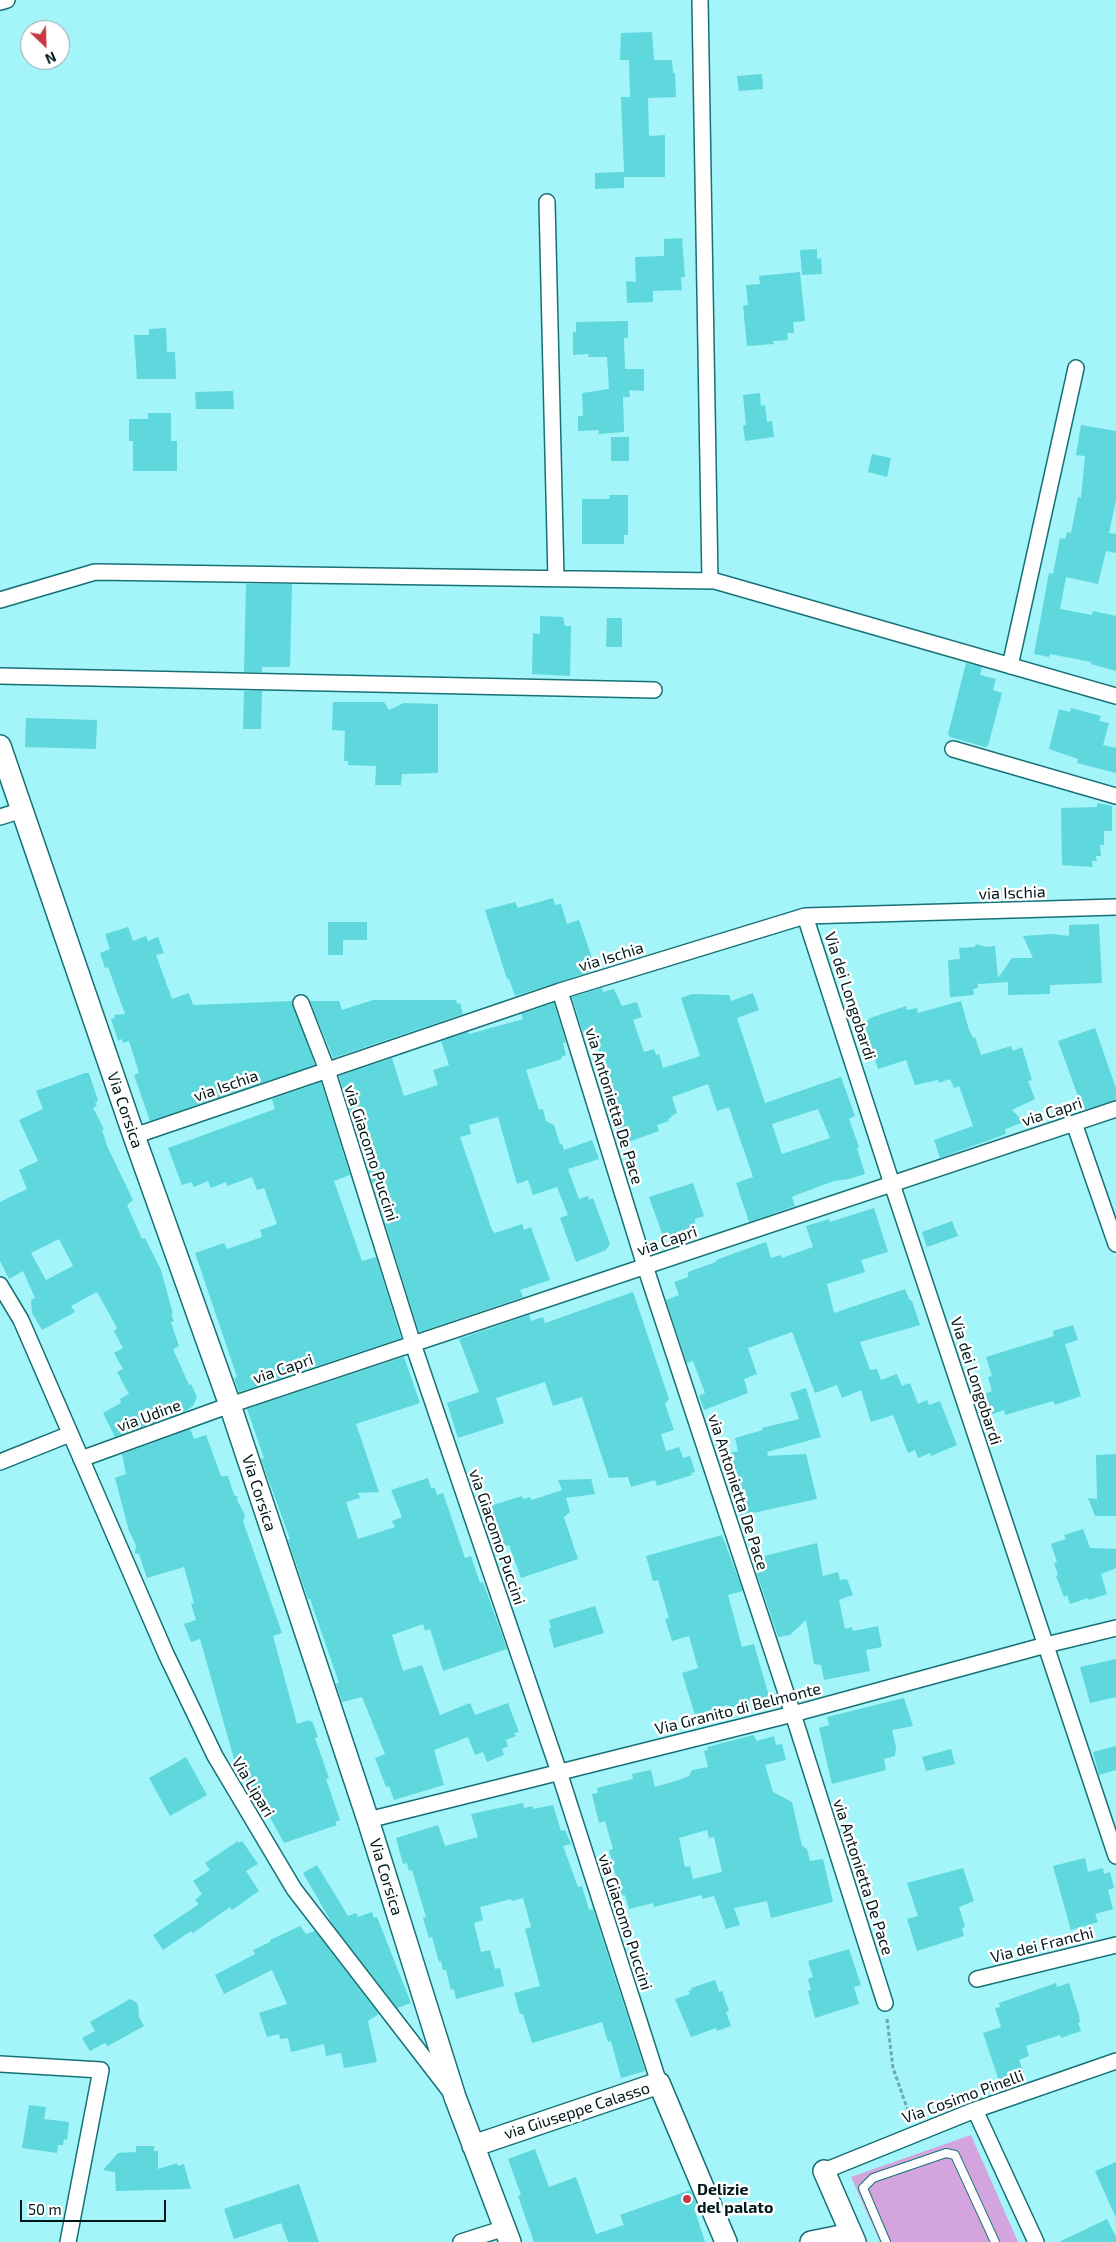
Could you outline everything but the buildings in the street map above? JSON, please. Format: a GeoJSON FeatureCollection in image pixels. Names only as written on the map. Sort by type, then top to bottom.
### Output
{"type":"FeatureCollection","features":[{"type":"Feature","properties":{"kind":"main road","name":"Via Corsica"},"geometry":{"type":"LineString","coordinates":[[0,746],[134,1136],[230,1405],[368,1820],[455,2097],[507,2235]]}},
{"type":"Feature","properties":{"kind":"main road","name":"via Giuseppe Calasso"},"geometry":{"type":"LineString","coordinates":[[473,2146],[659,2083],[726,2242]]}},
{"type":"Feature","properties":{"kind":"main road"},"geometry":{"type":"LineString","coordinates":[[811,2242],[853,2238],[824,2171]]}},
{"type":"Feature","properties":{"kind":"street"},"geometry":{"type":"LineString","coordinates":[[0,2],[7,0]]}},
{"type":"Feature","properties":{"kind":"street"},"geometry":{"type":"LineString","coordinates":[[700,0],[710,581]]}},
{"type":"Feature","properties":{"kind":"street"},"geometry":{"type":"LineString","coordinates":[[547,202],[556,579]]}},
{"type":"Feature","properties":{"kind":"street"},"geometry":{"type":"LineString","coordinates":[[1010,666],[1076,368]]}},
{"type":"Feature","properties":{"kind":"street"},"geometry":{"type":"LineString","coordinates":[[0,600],[95,572],[710,581],[1116,696]]}},
{"type":"Feature","properties":{"kind":"street"},"geometry":{"type":"LineString","coordinates":[[0,676],[654,690]]}},
{"type":"Feature","properties":{"kind":"street"},"geometry":{"type":"LineString","coordinates":[[953,749],[1116,796]]}},
{"type":"Feature","properties":{"kind":"street"},"geometry":{"type":"LineString","coordinates":[[0,817],[22,810]]}},
{"type":"Feature","properties":{"kind":"street","name":"via Ischia"},"geometry":{"type":"LineString","coordinates":[[134,1136],[560,991],[805,916],[1116,907]]}},
{"type":"Feature","properties":{"kind":"street","name":"Via dei Longobardi"},"geometry":{"type":"LineString","coordinates":[[805,916],[892,1184],[1116,1856]]}},
{"type":"Feature","properties":{"kind":"street","name":"via Antonietta De Pace"},"geometry":{"type":"LineString","coordinates":[[560,991],[645,1266],[793,1714],[885,2003]]}},
{"type":"Feature","properties":{"kind":"street","name":"via Giacomo Puccini"},"geometry":{"type":"LineString","coordinates":[[301,1003],[327,1070],[413,1344],[558,1772],[659,2083]]}},
{"type":"Feature","properties":{"kind":"street","name":"via Capri"},"geometry":{"type":"LineString","coordinates":[[230,1405],[1116,1109]]}},
{"type":"Feature","properties":{"kind":"street"},"geometry":{"type":"LineString","coordinates":[[1074,1123],[1116,1244]]}},
{"type":"Feature","properties":{"kind":"street","name":"Via Lipari"},"geometry":{"type":"LineString","coordinates":[[0,1285],[21,1320],[166,1654],[215,1756],[294,1889],[455,2097]]}},
{"type":"Feature","properties":{"kind":"street","name":"via Udine"},"geometry":{"type":"LineString","coordinates":[[80,1459],[230,1405]]}},
{"type":"Feature","properties":{"kind":"street"},"geometry":{"type":"LineString","coordinates":[[0,1462],[70,1434]]}},
{"type":"Feature","properties":{"kind":"street","name":"Via Granito di Belmonte"},"geometry":{"type":"LineString","coordinates":[[368,1820],[793,1714],[1046,1645],[1116,1628]]}},
{"type":"Feature","properties":{"kind":"street","name":"Via dei Franchi"},"geometry":{"type":"LineString","coordinates":[[977,1979],[1116,1944]]}},
{"type":"Feature","properties":{"kind":"street","name":"Via Cosimo Pinelli"},"geometry":{"type":"LineString","coordinates":[[824,2171],[975,2110],[1116,2061]]}},
{"type":"Feature","properties":{"kind":"street"},"geometry":{"type":"LineString","coordinates":[[0,2064],[101,2070],[68,2242]]}},
{"type":"Feature","properties":{"kind":"street"},"geometry":{"type":"LineString","coordinates":[[975,2110],[1036,2242]]}},
{"type":"Feature","properties":{"kind":"street"},"geometry":{"type":"LineString","coordinates":[[461,2242],[507,2235]]}},
{"type":"Feature","properties":{"kind":"lane"},"geometry":{"type":"LineString","coordinates":[[886,2242],[863,2188],[872,2178],[946,2153],[955,2154],[995,2242]]}},
{"type":"Feature","properties":{"kind":"path"},"geometry":{"type":"LineString","coordinates":[[885,2003],[893,2068],[916,2133]]}},
{"type":"Feature","properties":{"kind":"shaded area"},"geometry":{"type":"Polygon","coordinates":[[[971,2135],[1018,2242],[880,2242],[851,2177],[971,2135]]]}},
{"type":"Feature","properties":{"kind":"place","name":"Delizie del palato"},"geometry":{"type":"Point","coordinates":[687,2199]}}]}
